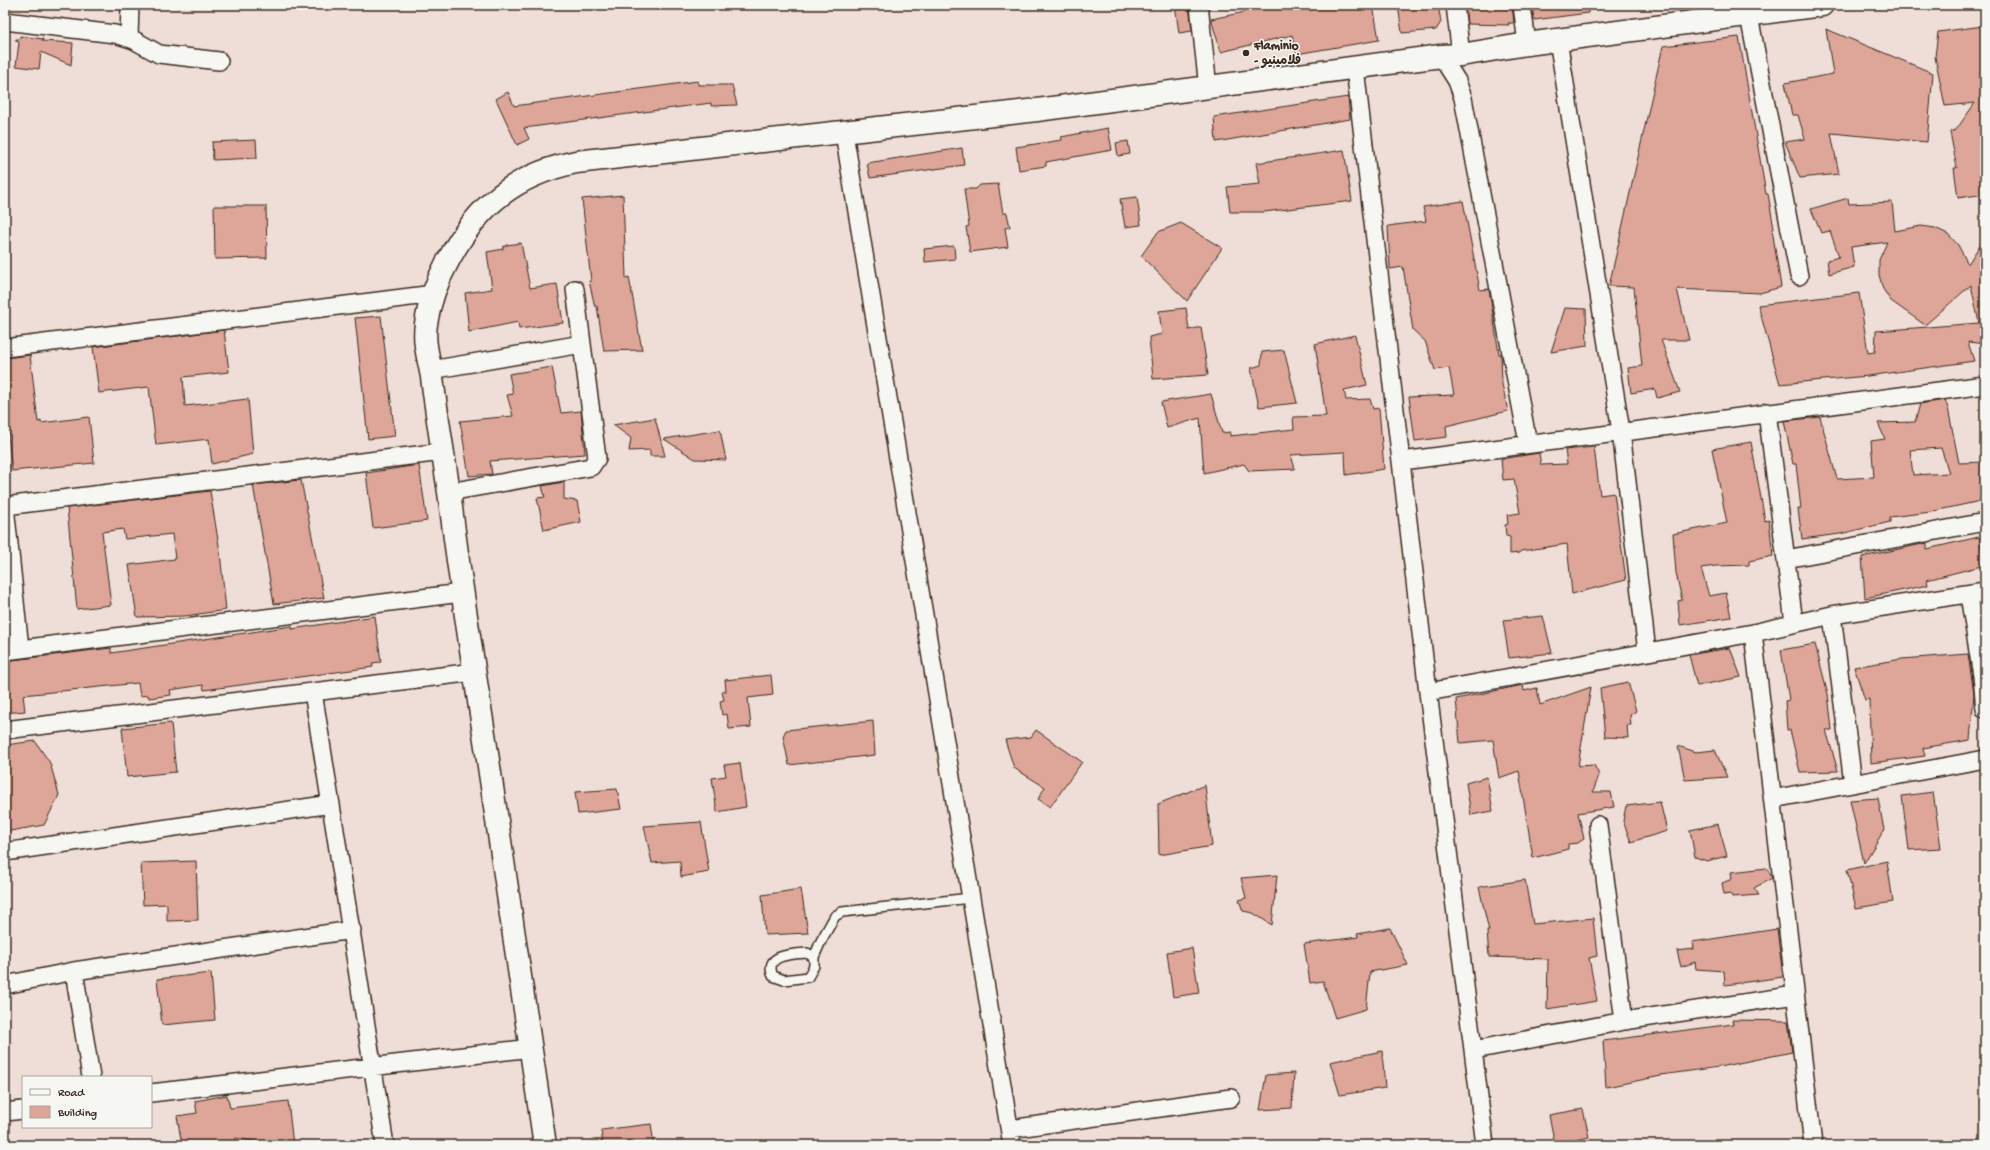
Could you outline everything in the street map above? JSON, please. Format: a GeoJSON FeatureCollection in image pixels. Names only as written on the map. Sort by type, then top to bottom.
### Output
{"type":"FeatureCollection","features":[{"type":"Feature","properties":{"kind":"street"},"geometry":{"type":"LineString","coordinates":[[129,38],[130,5]]}},
{"type":"Feature","properties":{"kind":"street"},"geometry":{"type":"LineString","coordinates":[[1199,5],[1208,88]]}},
{"type":"Feature","properties":{"kind":"street"},"geometry":{"type":"LineString","coordinates":[[1455,5],[1451,56],[1463,98],[1528,443]]}},
{"type":"Feature","properties":{"kind":"street"},"geometry":{"type":"LineString","coordinates":[[1522,5],[1527,44]]}},
{"type":"Feature","properties":{"kind":"street"},"geometry":{"type":"LineString","coordinates":[[545,1145],[461,593],[449,492],[425,333],[434,294],[446,264],[459,241],[473,221],[503,192],[528,177],[547,169],[576,162],[844,133],[1208,88],[1451,56],[1757,12],[1822,5]]}},
{"type":"Feature","properties":{"kind":"street"},"geometry":{"type":"LineString","coordinates":[[1757,12],[1799,276]]}},
{"type":"Feature","properties":{"kind":"street"},"geometry":{"type":"LineString","coordinates":[[5,21],[101,32],[129,38],[159,54],[219,60]]}},
{"type":"Feature","properties":{"kind":"street"},"geometry":{"type":"LineString","coordinates":[[1558,40],[1621,431],[1647,652]]}},
{"type":"Feature","properties":{"kind":"street"},"geometry":{"type":"LineString","coordinates":[[1355,68],[1428,692],[1485,1145]]}},
{"type":"Feature","properties":{"kind":"street"},"geometry":{"type":"LineString","coordinates":[[844,133],[1011,1137],[1231,1098]]}},
{"type":"Feature","properties":{"kind":"street"},"geometry":{"type":"LineString","coordinates":[[449,492],[591,467],[597,458],[575,289]]}},
{"type":"Feature","properties":{"kind":"street"},"geometry":{"type":"LineString","coordinates":[[5,348],[434,294]]}},
{"type":"Feature","properties":{"kind":"street"},"geometry":{"type":"LineString","coordinates":[[431,370],[582,344]]}},
{"type":"Feature","properties":{"kind":"street"},"geometry":{"type":"LineString","coordinates":[[1402,461],[1528,443],[1985,385]]}},
{"type":"Feature","properties":{"kind":"street"},"geometry":{"type":"LineString","coordinates":[[1767,412],[1794,623]]}},
{"type":"Feature","properties":{"kind":"street"},"geometry":{"type":"LineString","coordinates":[[442,452],[5,506],[12,650],[461,593]]}},
{"type":"Feature","properties":{"kind":"street"},"geometry":{"type":"LineString","coordinates":[[1786,558],[1985,522]]}},
{"type":"Feature","properties":{"kind":"street"},"geometry":{"type":"LineString","coordinates":[[1428,692],[1753,633],[1832,615],[1977,593],[1984,676],[1985,709]]}},
{"type":"Feature","properties":{"kind":"street"},"geometry":{"type":"LineString","coordinates":[[1832,615],[1853,784]]}},
{"type":"Feature","properties":{"kind":"street"},"geometry":{"type":"LineString","coordinates":[[1753,633],[1813,1145]]}},
{"type":"Feature","properties":{"kind":"street"},"geometry":{"type":"LineString","coordinates":[[5,730],[474,672]]}},
{"type":"Feature","properties":{"kind":"street"},"geometry":{"type":"LineString","coordinates":[[313,692],[374,1066],[385,1145]]}},
{"type":"Feature","properties":{"kind":"street"},"geometry":{"type":"LineString","coordinates":[[1773,799],[1985,759]]}},
{"type":"Feature","properties":{"kind":"street"},"geometry":{"type":"LineString","coordinates":[[5,852],[331,804]]}},
{"type":"Feature","properties":{"kind":"street"},"geometry":{"type":"LineString","coordinates":[[1598,825],[1624,1021]]}},
{"type":"Feature","properties":{"kind":"street"},"geometry":{"type":"LineString","coordinates":[[5,985],[74,971],[352,930]]}},
{"type":"Feature","properties":{"kind":"street"},"geometry":{"type":"LineString","coordinates":[[74,971],[91,1076]]}},
{"type":"Feature","properties":{"kind":"street"},"geometry":{"type":"LineString","coordinates":[[1474,1050],[1624,1021],[1796,995]]}},
{"type":"Feature","properties":{"kind":"street"},"geometry":{"type":"LineString","coordinates":[[152,1093],[531,1048]]}},
{"type":"Feature","properties":{"kind":"street"},"geometry":{"type":"LineString","coordinates":[[5,1112],[22,1110]]}},
{"type":"Feature","properties":{"kind":"lane"},"geometry":{"type":"LineString","coordinates":[[814,957],[807,953],[777,957],[772,963],[771,971],[773,976],[784,980],[808,977],[814,966],[814,957],[835,916],[842,912],[971,898]]}},
{"type":"Feature","properties":{"kind":"building"},"geometry":{"type":"Polygon","coordinates":[[[1175,5],[1189,5],[1192,31],[1179,33],[1175,5]]]}},
{"type":"Feature","properties":{"kind":"building"},"geometry":{"type":"Polygon","coordinates":[[[1243,5],[1373,5],[1379,40],[1296,54],[1292,35],[1221,52],[1211,19],[1245,12],[1243,5]]]}},
{"type":"Feature","properties":{"kind":"building"},"geometry":{"type":"Polygon","coordinates":[[[1398,5],[1438,5],[1441,22],[1436,30],[1402,33],[1398,5]]]}},
{"type":"Feature","properties":{"kind":"building"},"geometry":{"type":"Polygon","coordinates":[[[1465,5],[1512,5],[1514,23],[1508,23],[1509,25],[1467,24],[1465,5]]]}},
{"type":"Feature","properties":{"kind":"building"},"geometry":{"type":"Polygon","coordinates":[[[1532,5],[1588,5],[1588,13],[1534,20],[1532,5]]]}},
{"type":"Feature","properties":{"kind":"building"},"geometry":{"type":"Polygon","coordinates":[[[1983,26],[1985,37],[1985,194],[1958,198],[1954,168],[1957,168],[1950,132],[1956,130],[1975,103],[1945,106],[1935,57],[1938,32],[1983,26]]]}},
{"type":"Feature","properties":{"kind":"building"},"geometry":{"type":"Polygon","coordinates":[[[1826,29],[1933,73],[1927,142],[1831,133],[1839,174],[1800,178],[1785,142],[1805,139],[1798,115],[1792,115],[1785,83],[1833,74],[1826,29]]]}},
{"type":"Feature","properties":{"kind":"building"},"geometry":{"type":"Polygon","coordinates":[[[20,36],[43,39],[42,41],[73,43],[71,65],[41,52],[39,69],[16,66],[19,42],[16,41],[16,39],[20,39],[20,36]]]}},
{"type":"Feature","properties":{"kind":"building"},"geometry":{"type":"Polygon","coordinates":[[[1739,37],[1766,194],[1768,194],[1774,229],[1772,229],[1781,287],[1760,293],[1677,289],[1689,340],[1661,340],[1680,392],[1657,398],[1655,389],[1631,393],[1628,368],[1642,366],[1634,287],[1609,286],[1663,46],[1739,37]]]}},
{"type":"Feature","properties":{"kind":"building"},"geometry":{"type":"Polygon","coordinates":[[[698,81],[698,85],[732,85],[737,105],[711,106],[711,103],[524,128],[529,139],[517,145],[496,99],[508,92],[514,106],[698,81]]]}},
{"type":"Feature","properties":{"kind":"building"},"geometry":{"type":"Polygon","coordinates":[[[1348,97],[1350,119],[1216,142],[1214,117],[1348,97]]]}},
{"type":"Feature","properties":{"kind":"building"},"geometry":{"type":"Polygon","coordinates":[[[1108,128],[1112,150],[1046,162],[1046,166],[1019,170],[1016,147],[1062,140],[1061,137],[1108,128]]]}},
{"type":"Feature","properties":{"kind":"building"},"geometry":{"type":"Polygon","coordinates":[[[256,140],[257,158],[213,160],[212,142],[256,140]]]}},
{"type":"Feature","properties":{"kind":"building"},"geometry":{"type":"Polygon","coordinates":[[[1128,141],[1130,154],[1118,156],[1116,143],[1128,141]]]}},
{"type":"Feature","properties":{"kind":"building"},"geometry":{"type":"Polygon","coordinates":[[[962,148],[964,165],[870,178],[867,163],[962,148]]]}},
{"type":"Feature","properties":{"kind":"building"},"geometry":{"type":"Polygon","coordinates":[[[1344,150],[1352,201],[1264,212],[1230,212],[1227,187],[1260,184],[1256,163],[1344,150]]]}},
{"type":"Feature","properties":{"kind":"building"},"geometry":{"type":"Polygon","coordinates":[[[998,184],[1003,213],[1007,213],[1010,227],[1005,228],[1008,247],[970,252],[966,227],[969,226],[964,189],[976,189],[980,185],[998,184]]]}},
{"type":"Feature","properties":{"kind":"building"},"geometry":{"type":"Polygon","coordinates":[[[623,195],[626,278],[629,277],[642,350],[604,351],[597,306],[595,307],[589,281],[591,281],[582,199],[623,195]]]}},
{"type":"Feature","properties":{"kind":"building"},"geometry":{"type":"Polygon","coordinates":[[[1137,197],[1141,225],[1125,227],[1120,199],[1137,197]]]}},
{"type":"Feature","properties":{"kind":"building"},"geometry":{"type":"Polygon","coordinates":[[[1848,198],[1849,204],[1892,202],[1895,231],[1921,226],[1935,228],[1948,234],[1958,245],[1968,264],[1985,237],[1985,344],[1968,342],[1974,361],[1868,376],[1780,384],[1758,305],[1859,293],[1868,353],[1875,352],[1876,331],[1979,323],[1971,285],[1925,325],[1891,301],[1883,289],[1879,275],[1879,260],[1887,242],[1851,247],[1854,267],[1829,274],[1827,260],[1839,257],[1830,231],[1821,233],[1811,209],[1848,198]]]}},
{"type":"Feature","properties":{"kind":"building"},"geometry":{"type":"Polygon","coordinates":[[[1463,201],[1480,290],[1489,289],[1499,354],[1501,354],[1502,384],[1508,411],[1446,426],[1447,437],[1415,441],[1409,397],[1454,395],[1449,368],[1435,370],[1425,341],[1413,330],[1403,267],[1390,269],[1388,226],[1426,221],[1423,207],[1463,201]]]}},
{"type":"Feature","properties":{"kind":"building"},"geometry":{"type":"Polygon","coordinates":[[[214,206],[266,206],[267,258],[215,259],[214,206]]]}},
{"type":"Feature","properties":{"kind":"building"},"geometry":{"type":"Polygon","coordinates":[[[1181,223],[1222,248],[1187,301],[1141,256],[1158,232],[1181,223]]]}},
{"type":"Feature","properties":{"kind":"building"},"geometry":{"type":"Polygon","coordinates":[[[521,243],[530,288],[557,284],[563,323],[519,329],[518,322],[469,332],[465,293],[492,289],[487,252],[503,249],[503,247],[507,245],[521,243]]]}},
{"type":"Feature","properties":{"kind":"building"},"geometry":{"type":"Polygon","coordinates":[[[954,246],[955,259],[925,262],[924,249],[954,246]]]}},
{"type":"Feature","properties":{"kind":"building"},"geometry":{"type":"Polygon","coordinates":[[[1186,308],[1189,330],[1201,327],[1208,375],[1153,379],[1149,337],[1162,334],[1159,311],[1186,308]]]}},
{"type":"Feature","properties":{"kind":"building"},"geometry":{"type":"Polygon","coordinates":[[[1565,308],[1586,309],[1587,346],[1551,352],[1565,308]]]}},
{"type":"Feature","properties":{"kind":"building"},"geometry":{"type":"Polygon","coordinates":[[[381,316],[395,436],[368,439],[355,318],[381,316]]]}},
{"type":"Feature","properties":{"kind":"building"},"geometry":{"type":"Polygon","coordinates":[[[224,330],[229,372],[183,377],[185,406],[248,399],[253,454],[212,464],[209,439],[156,445],[149,387],[99,393],[93,347],[224,330]]]}},
{"type":"Feature","properties":{"kind":"building"},"geometry":{"type":"Polygon","coordinates":[[[1355,335],[1367,385],[1344,390],[1346,400],[1370,399],[1373,409],[1379,408],[1384,469],[1346,475],[1345,452],[1291,455],[1295,469],[1249,471],[1244,464],[1204,473],[1200,418],[1167,428],[1161,402],[1211,394],[1222,433],[1230,432],[1230,436],[1294,429],[1293,417],[1326,416],[1315,344],[1355,335]]]}},
{"type":"Feature","properties":{"kind":"building"},"geometry":{"type":"Polygon","coordinates":[[[1284,350],[1297,403],[1259,407],[1251,368],[1261,365],[1262,352],[1284,350]]]}},
{"type":"Feature","properties":{"kind":"building"},"geometry":{"type":"Polygon","coordinates":[[[30,355],[38,422],[41,421],[41,423],[89,417],[94,463],[12,471],[5,409],[5,358],[30,355]]]}},
{"type":"Feature","properties":{"kind":"building"},"geometry":{"type":"Polygon","coordinates":[[[552,367],[561,413],[581,411],[585,454],[490,461],[492,474],[469,476],[460,421],[513,416],[507,395],[513,394],[509,374],[552,367]]]}},
{"type":"Feature","properties":{"kind":"building"},"geometry":{"type":"Polygon","coordinates":[[[1945,400],[1959,463],[1985,462],[1985,500],[1939,511],[1890,517],[1890,522],[1840,534],[1802,539],[1798,509],[1801,509],[1796,464],[1793,464],[1784,421],[1820,417],[1837,479],[1874,477],[1871,441],[1885,439],[1878,423],[1915,422],[1920,404],[1945,400]],[[1941,448],[1910,450],[1913,475],[1949,473],[1941,448]]]}},
{"type":"Feature","properties":{"kind":"building"},"geometry":{"type":"Polygon","coordinates":[[[655,418],[665,456],[650,456],[650,450],[629,451],[631,438],[613,425],[655,418]]]}},
{"type":"Feature","properties":{"kind":"building"},"geometry":{"type":"Polygon","coordinates":[[[720,430],[726,460],[695,459],[664,439],[720,430]]]}},
{"type":"Feature","properties":{"kind":"building"},"geometry":{"type":"Polygon","coordinates":[[[1751,442],[1765,521],[1769,520],[1773,556],[1749,561],[1749,565],[1701,568],[1709,596],[1726,593],[1731,617],[1680,625],[1678,601],[1682,600],[1676,573],[1673,534],[1727,523],[1712,449],[1751,442]]]}},
{"type":"Feature","properties":{"kind":"building"},"geometry":{"type":"Polygon","coordinates":[[[1594,447],[1600,495],[1614,493],[1626,580],[1572,594],[1567,544],[1510,554],[1510,537],[1506,536],[1505,525],[1508,524],[1507,515],[1520,513],[1514,479],[1503,480],[1501,459],[1539,453],[1541,465],[1567,464],[1565,450],[1594,447]]]}},
{"type":"Feature","properties":{"kind":"building"},"geometry":{"type":"Polygon","coordinates":[[[419,465],[427,521],[373,528],[366,473],[419,465]]]}},
{"type":"Feature","properties":{"kind":"building"},"geometry":{"type":"Polygon","coordinates":[[[301,480],[324,598],[274,604],[253,485],[301,480]]]}},
{"type":"Feature","properties":{"kind":"building"},"geometry":{"type":"Polygon","coordinates":[[[564,482],[564,499],[577,501],[581,522],[544,530],[537,498],[545,497],[542,486],[564,482]]]}},
{"type":"Feature","properties":{"kind":"building"},"geometry":{"type":"Polygon","coordinates":[[[210,491],[220,552],[226,610],[185,616],[137,617],[129,565],[175,559],[172,534],[125,539],[123,529],[102,532],[111,605],[77,609],[67,508],[210,491]]]}},
{"type":"Feature","properties":{"kind":"building"},"geometry":{"type":"Polygon","coordinates":[[[1979,537],[1985,565],[1927,580],[1928,585],[1865,598],[1862,557],[1927,543],[1927,549],[1979,537]]]}},
{"type":"Feature","properties":{"kind":"building"},"geometry":{"type":"Polygon","coordinates":[[[375,616],[381,662],[372,663],[373,667],[204,690],[203,685],[170,690],[171,695],[149,698],[148,695],[140,696],[138,683],[23,695],[25,711],[5,713],[5,661],[111,648],[111,653],[292,626],[292,629],[375,616]]]}},
{"type":"Feature","properties":{"kind":"building"},"geometry":{"type":"Polygon","coordinates":[[[1543,616],[1552,653],[1509,658],[1503,620],[1543,616]]]}},
{"type":"Feature","properties":{"kind":"building"},"geometry":{"type":"Polygon","coordinates":[[[1815,644],[1828,694],[1832,730],[1826,730],[1838,771],[1800,772],[1790,730],[1787,730],[1785,701],[1789,700],[1781,650],[1815,644]]]}},
{"type":"Feature","properties":{"kind":"building"},"geometry":{"type":"Polygon","coordinates":[[[1730,648],[1741,677],[1697,686],[1689,655],[1730,648]]]}},
{"type":"Feature","properties":{"kind":"building"},"geometry":{"type":"Polygon","coordinates":[[[1968,654],[1974,694],[1970,740],[1923,748],[1925,756],[1871,763],[1869,699],[1865,700],[1854,667],[1902,659],[1968,654]]]}},
{"type":"Feature","properties":{"kind":"building"},"geometry":{"type":"Polygon","coordinates":[[[771,675],[773,695],[748,698],[751,727],[729,729],[727,714],[722,715],[720,701],[724,700],[722,692],[726,691],[725,680],[771,675]]]}},
{"type":"Feature","properties":{"kind":"building"},"geometry":{"type":"Polygon","coordinates":[[[1628,682],[1636,711],[1630,715],[1631,725],[1627,725],[1628,738],[1605,737],[1600,688],[1628,682]]]}},
{"type":"Feature","properties":{"kind":"building"},"geometry":{"type":"Polygon","coordinates":[[[1523,685],[1524,691],[1537,688],[1540,705],[1591,687],[1578,766],[1594,765],[1599,775],[1593,792],[1611,792],[1614,807],[1578,813],[1584,839],[1578,843],[1568,844],[1568,849],[1533,858],[1519,771],[1499,778],[1493,740],[1460,743],[1456,699],[1523,685]]]}},
{"type":"Feature","properties":{"kind":"building"},"geometry":{"type":"Polygon","coordinates":[[[873,721],[875,755],[789,765],[783,736],[786,730],[873,721]]]}},
{"type":"Feature","properties":{"kind":"building"},"geometry":{"type":"Polygon","coordinates":[[[171,723],[176,772],[127,777],[122,728],[171,723]]]}},
{"type":"Feature","properties":{"kind":"building"},"geometry":{"type":"Polygon","coordinates":[[[1036,730],[1082,762],[1050,807],[1038,799],[1045,787],[1014,768],[1005,740],[1031,737],[1036,730]]]}},
{"type":"Feature","properties":{"kind":"building"},"geometry":{"type":"Polygon","coordinates":[[[35,741],[50,763],[59,795],[44,825],[5,832],[5,745],[35,741]]]}},
{"type":"Feature","properties":{"kind":"building"},"geometry":{"type":"Polygon","coordinates":[[[1678,746],[1696,752],[1715,750],[1727,777],[1685,780],[1678,746]]]}},
{"type":"Feature","properties":{"kind":"building"},"geometry":{"type":"Polygon","coordinates":[[[740,763],[746,807],[717,812],[712,778],[726,776],[724,765],[740,763]]]}},
{"type":"Feature","properties":{"kind":"building"},"geometry":{"type":"Polygon","coordinates":[[[1487,777],[1493,811],[1471,815],[1466,783],[1487,777]]]}},
{"type":"Feature","properties":{"kind":"building"},"geometry":{"type":"Polygon","coordinates":[[[1205,785],[1212,846],[1159,855],[1158,804],[1205,785]]]}},
{"type":"Feature","properties":{"kind":"building"},"geometry":{"type":"Polygon","coordinates":[[[617,789],[621,809],[578,814],[575,792],[617,789]]]}},
{"type":"Feature","properties":{"kind":"building"},"geometry":{"type":"Polygon","coordinates":[[[1933,792],[1941,848],[1909,850],[1902,796],[1933,792]]]}},
{"type":"Feature","properties":{"kind":"building"},"geometry":{"type":"Polygon","coordinates":[[[1878,798],[1884,830],[1864,863],[1850,800],[1878,798]]]}},
{"type":"Feature","properties":{"kind":"building"},"geometry":{"type":"Polygon","coordinates":[[[1660,802],[1667,831],[1631,842],[1623,821],[1626,806],[1660,802]]]}},
{"type":"Feature","properties":{"kind":"building"},"geometry":{"type":"Polygon","coordinates":[[[701,822],[709,872],[681,877],[680,861],[652,863],[644,826],[701,822]]]}},
{"type":"Feature","properties":{"kind":"building"},"geometry":{"type":"Polygon","coordinates":[[[1718,824],[1727,856],[1707,861],[1695,857],[1690,830],[1718,824]]]}},
{"type":"Feature","properties":{"kind":"building"},"geometry":{"type":"Polygon","coordinates":[[[196,861],[198,920],[167,921],[167,904],[143,905],[141,863],[196,861]]]}},
{"type":"Feature","properties":{"kind":"building"},"geometry":{"type":"Polygon","coordinates":[[[1887,861],[1893,902],[1856,908],[1847,870],[1887,861]]]}},
{"type":"Feature","properties":{"kind":"building"},"geometry":{"type":"Polygon","coordinates":[[[1767,868],[1772,878],[1754,888],[1759,895],[1732,897],[1730,893],[1724,894],[1722,883],[1732,879],[1731,872],[1767,868]]]}},
{"type":"Feature","properties":{"kind":"building"},"geometry":{"type":"Polygon","coordinates":[[[1277,875],[1272,925],[1253,913],[1243,911],[1239,900],[1246,898],[1241,878],[1277,875]]]}},
{"type":"Feature","properties":{"kind":"building"},"geometry":{"type":"Polygon","coordinates":[[[1525,880],[1533,924],[1593,918],[1597,956],[1589,958],[1597,1001],[1547,1009],[1548,959],[1489,957],[1487,931],[1489,931],[1479,887],[1525,880]]]}},
{"type":"Feature","properties":{"kind":"building"},"geometry":{"type":"Polygon","coordinates":[[[801,889],[808,933],[765,935],[762,895],[801,889]]]}},
{"type":"Feature","properties":{"kind":"building"},"geometry":{"type":"Polygon","coordinates":[[[1390,928],[1408,965],[1370,972],[1366,1009],[1335,1018],[1323,981],[1310,983],[1304,944],[1358,937],[1357,934],[1390,928]]]}},
{"type":"Feature","properties":{"kind":"building"},"geometry":{"type":"Polygon","coordinates":[[[1777,929],[1783,977],[1725,985],[1724,971],[1696,969],[1695,962],[1681,967],[1677,951],[1693,949],[1692,942],[1777,929]]]}},
{"type":"Feature","properties":{"kind":"building"},"geometry":{"type":"Polygon","coordinates":[[[1192,948],[1199,993],[1173,997],[1167,952],[1192,948]]]}},
{"type":"Feature","properties":{"kind":"building"},"geometry":{"type":"Polygon","coordinates":[[[211,973],[215,1020],[162,1025],[157,979],[211,973]]]}},
{"type":"Feature","properties":{"kind":"building"},"geometry":{"type":"Polygon","coordinates":[[[1732,1020],[1788,1021],[1792,1052],[1719,1067],[1661,1075],[1606,1087],[1603,1041],[1733,1024],[1732,1020]]]}},
{"type":"Feature","properties":{"kind":"building"},"geometry":{"type":"Polygon","coordinates":[[[1382,1051],[1385,1088],[1340,1095],[1330,1062],[1382,1051]]]}},
{"type":"Feature","properties":{"kind":"building"},"geometry":{"type":"Polygon","coordinates":[[[1294,1073],[1292,1108],[1260,1110],[1266,1075],[1294,1073]]]}},
{"type":"Feature","properties":{"kind":"building"},"geometry":{"type":"Polygon","coordinates":[[[227,1095],[230,1108],[288,1101],[293,1145],[277,1145],[235,1138],[236,1145],[182,1145],[177,1116],[197,1113],[195,1101],[227,1095]]]}},
{"type":"Feature","properties":{"kind":"building"},"geometry":{"type":"Polygon","coordinates":[[[1583,1109],[1589,1137],[1555,1145],[1549,1115],[1583,1109]]]}},
{"type":"Feature","properties":{"kind":"building"},"geometry":{"type":"Polygon","coordinates":[[[651,1124],[654,1145],[603,1145],[601,1130],[651,1124]]]}},
{"type":"Feature","properties":{"kind":"place","name":"Flaminio - فلامينيو"},"geometry":{"type":"Point","coordinates":[1246,53]}}]}
